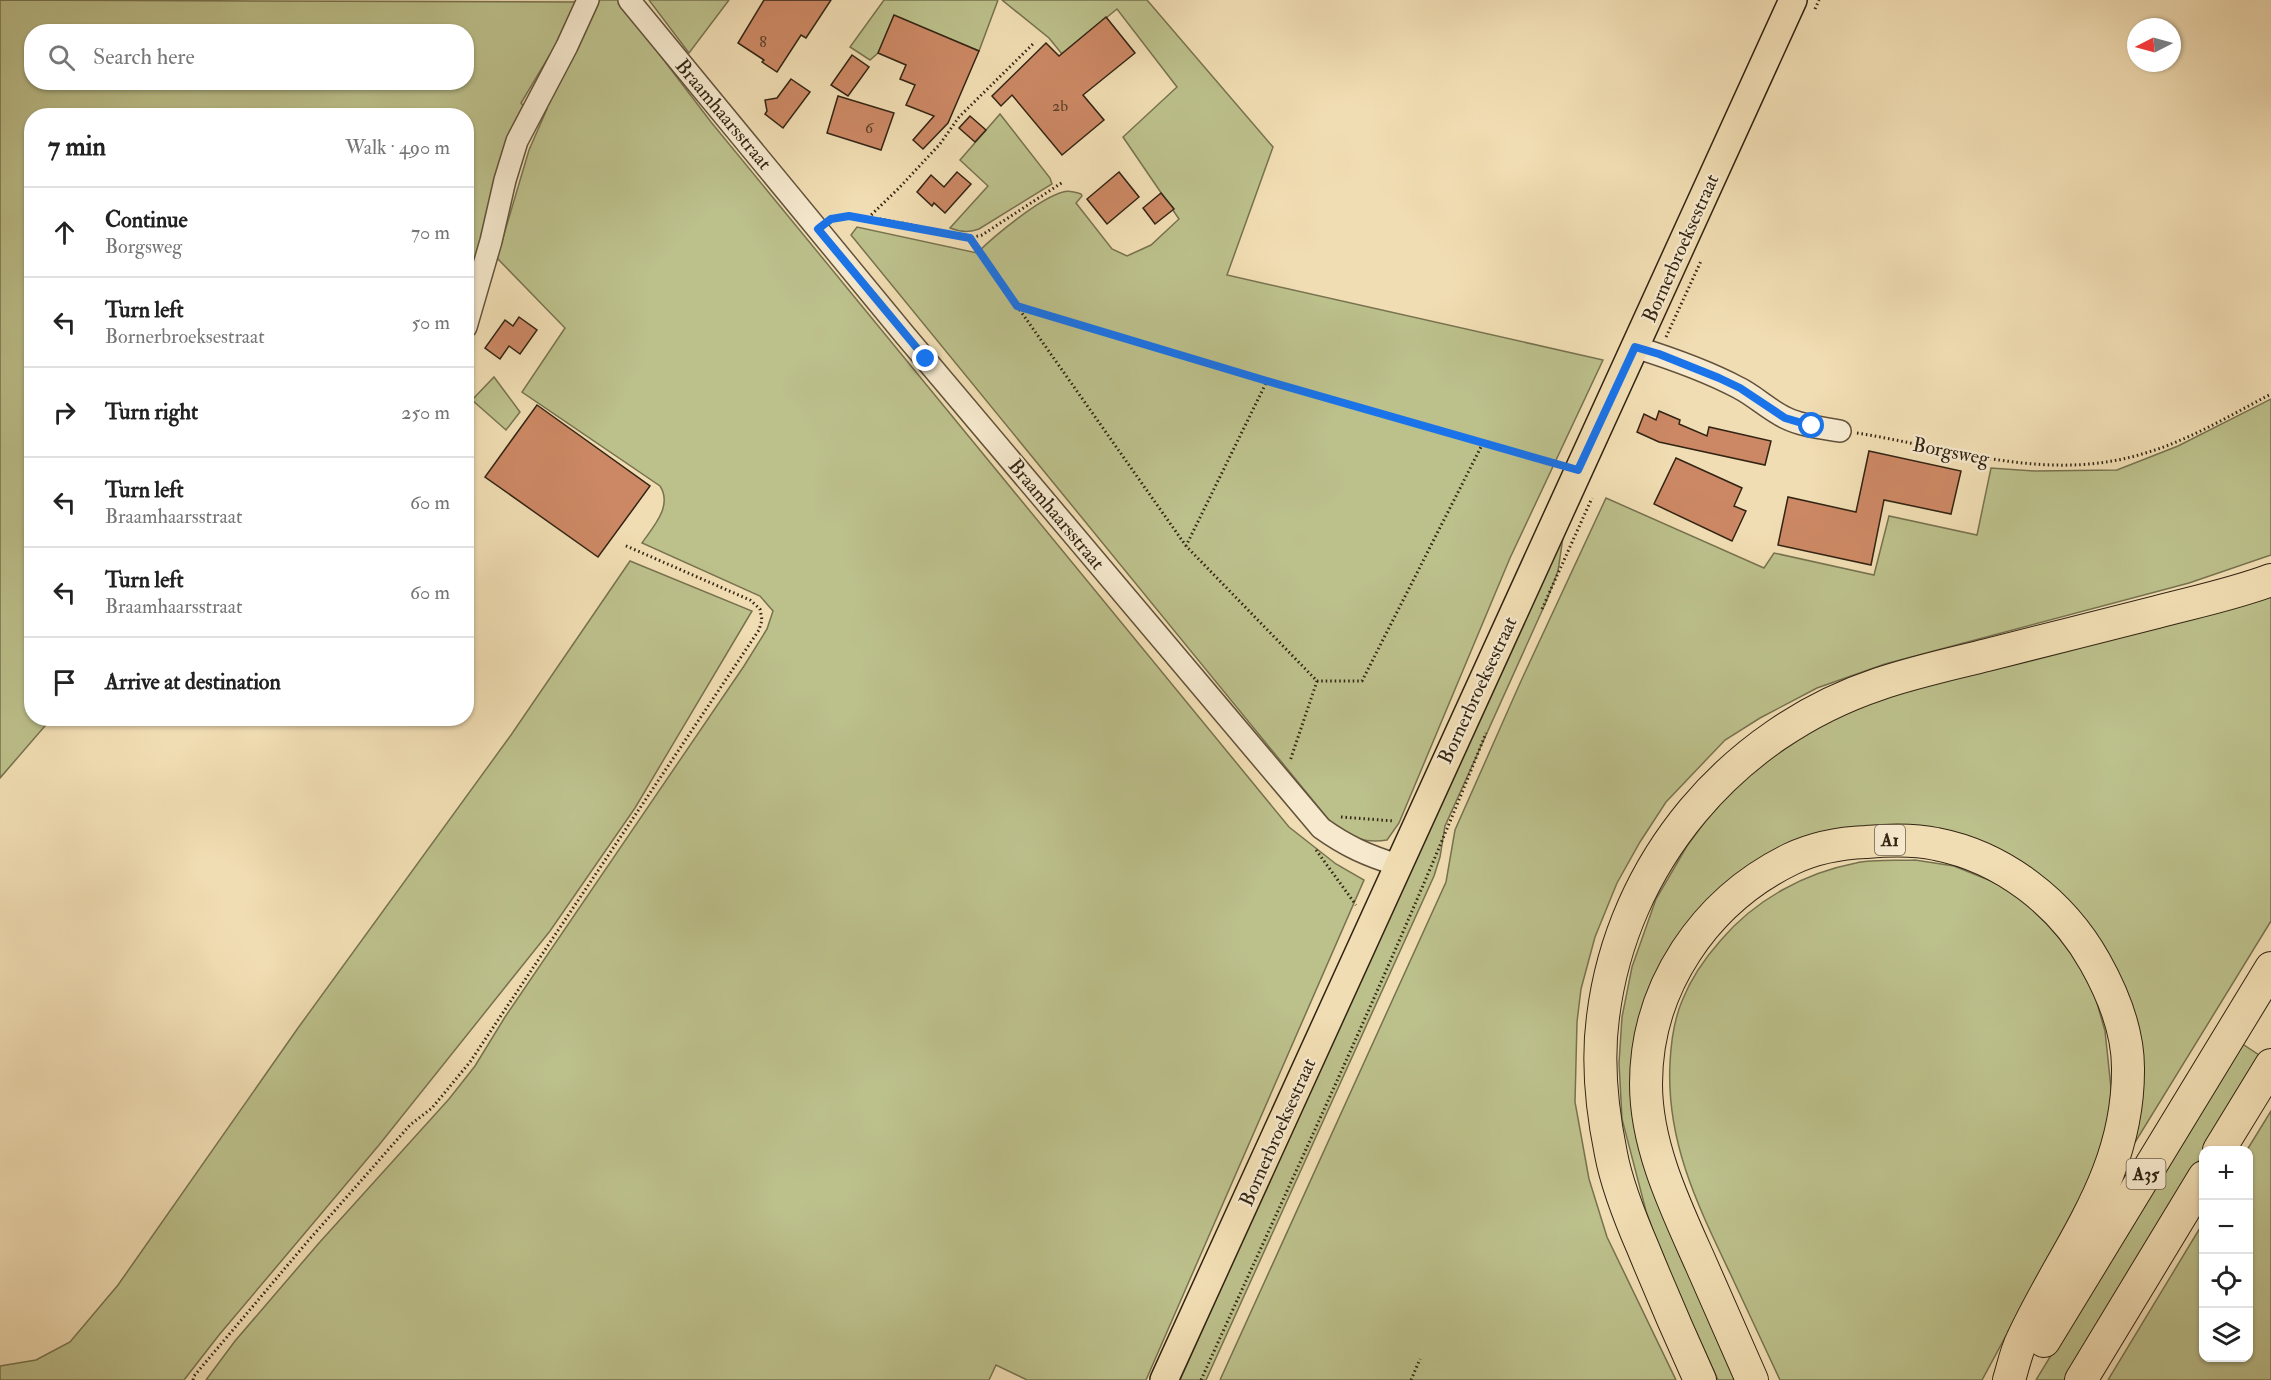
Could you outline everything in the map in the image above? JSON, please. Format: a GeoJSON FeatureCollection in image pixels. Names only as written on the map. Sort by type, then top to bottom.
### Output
{"type":"FeatureCollection","features":[{"type":"Feature","properties":{"kind":"highway"},"geometry":{"type":"LineString","coordinates":[[1700,1380],[1630,1218],[1611,1156],[1601,1082],[1602,1018],[1615,956],[1634,901],[1665,845],[1692,810],[1732,769],[1800,719],[1842,699],[1878,684],[1938,667],[2216,597],[2271,579]]}},
{"type":"Feature","properties":{"kind":"highway","name":"A1"},"geometry":{"type":"LineString","coordinates":[[1752,1380],[1679,1214],[1659,1161],[1650,1120],[1646,1085],[1648,1050],[1656,1017],[1667,986],[1693,939],[1740,891],[1791,859],[1846,843],[1892,840],[1936,844],[1981,859],[2018,878],[2052,905],[2084,943],[2107,984],[2120,1018],[2128,1066],[2126,1105],[2120,1143],[2106,1180],[2081,1231],[2020,1342],[2009,1380]]}},
{"type":"Feature","properties":{"kind":"highway","name":"A35"},"geometry":{"type":"LineString","coordinates":[[2020,1380],[2271,968]]}},
{"type":"Feature","properties":{"kind":"highway"},"geometry":{"type":"LineString","coordinates":[[2221,1146],[2271,1065]]}},
{"type":"Feature","properties":{"kind":"highway","name":"A35"},"geometry":{"type":"LineString","coordinates":[[2081,1380],[2199,1185]]}},
{"type":"Feature","properties":{"kind":"main road","name":"Bornerbroeksestraat"},"geometry":{"type":"LineString","coordinates":[[1164,1380],[1578,470],[1647,351],[1803,5]]}},
{"type":"Feature","properties":{"kind":"street"},"geometry":{"type":"LineString","coordinates":[[474,301],[517,141],[567,46],[588,0]]}},
{"type":"Feature","properties":{"kind":"street","name":"Braamhaarsstraat"},"geometry":{"type":"LineString","coordinates":[[629,0],[818,229],[1321,828],[1344,844],[1369,856],[1398,865]]}},
{"type":"Feature","properties":{"kind":"street"},"geometry":{"type":"LineString","coordinates":[[1647,351],[1740,388],[1785,418],[1840,431]]}},
{"type":"Feature","properties":{"kind":"path"},"geometry":{"type":"LineString","coordinates":[[1803,5],[1819,0]]}},
{"type":"Feature","properties":{"kind":"path"},"geometry":{"type":"LineString","coordinates":[[868,218],[940,144],[960,117],[1035,42]]}},
{"type":"Feature","properties":{"kind":"path"},"geometry":{"type":"LineString","coordinates":[[818,229],[831,219],[841,216],[868,218],[970,238],[982,235],[1063,182]]}},
{"type":"Feature","properties":{"kind":"path"},"geometry":{"type":"LineString","coordinates":[[970,238],[1186,546],[1317,681],[1362,681],[1483,443]]}},
{"type":"Feature","properties":{"kind":"path","name":"Bornerbroeksestraat"},"geometry":{"type":"LineString","coordinates":[[1647,351],[1702,258]]}},
{"type":"Feature","properties":{"kind":"path"},"geometry":{"type":"LineString","coordinates":[[1017,306],[1267,381],[1578,470]]}},
{"type":"Feature","properties":{"kind":"path"},"geometry":{"type":"LineString","coordinates":[[1186,546],[1267,381]]}},
{"type":"Feature","properties":{"kind":"path","name":"Borgsweg"},"geometry":{"type":"LineString","coordinates":[[1840,431],[1989,460],[2041,465],[2093,464],[2143,454],[2181,440],[2271,394]]}},
{"type":"Feature","properties":{"kind":"path","name":"Bornerbroeksestraat"},"geometry":{"type":"LineString","coordinates":[[1542,610],[1593,495]]}},
{"type":"Feature","properties":{"kind":"path"},"geometry":{"type":"LineString","coordinates":[[193,1380],[308,1241],[410,1125],[432,1108],[470,1062],[759,630],[762,620],[760,609],[750,600],[624,545]]}},
{"type":"Feature","properties":{"kind":"path"},"geometry":{"type":"LineString","coordinates":[[1283,783],[1317,681]]}},
{"type":"Feature","properties":{"kind":"path","name":"Bornerbroeksestraat"},"geometry":{"type":"LineString","coordinates":[[1201,1380],[1404,930],[1488,728]]}},
{"type":"Feature","properties":{"kind":"path"},"geometry":{"type":"LineString","coordinates":[[1338,817],[1392,820],[1442,842]]}},
{"type":"Feature","properties":{"kind":"path"},"geometry":{"type":"LineString","coordinates":[[1312,844],[1351,901],[1361,910],[1404,930]]}},
{"type":"Feature","properties":{"kind":"path"},"geometry":{"type":"LineString","coordinates":[[1411,1380],[1420,1359]]}},
{"type":"Feature","properties":{"kind":"green space"},"geometry":{"type":"Polygon","coordinates":[[[0,0],[577,2],[554,48],[521,103],[525,108],[474,290],[474,108],[24,108],[24,726],[45,726],[0,778],[0,0]]]}},
{"type":"Feature","properties":{"kind":"green space"},"geometry":{"type":"Polygon","coordinates":[[[599,0],[618,0],[711,122],[1289,827],[1336,864],[1364,880],[1146,1380],[1027,1380],[996,1365],[989,1380],[206,1380],[235,1341],[319,1243],[449,1099],[475,1066],[505,1017],[744,666],[767,629],[773,611],[760,596],[642,543],[663,509],[664,501],[660,486],[522,392],[565,328],[497,258],[529,150],[547,109],[544,98],[599,0]]]}},
{"type":"Feature","properties":{"kind":"green space"},"geometry":{"type":"Polygon","coordinates":[[[649,0],[729,0],[689,53],[649,0]]]}},
{"type":"Feature","properties":{"kind":"green space"},"geometry":{"type":"Polygon","coordinates":[[[884,0],[998,0],[979,51],[894,16],[878,53],[870,60],[850,47],[884,0]]]}},
{"type":"Feature","properties":{"kind":"green space"},"geometry":{"type":"Polygon","coordinates":[[[1002,0],[1147,0],[1273,147],[1227,275],[1603,360],[1510,558],[1399,823],[1387,840],[1372,841],[1358,838],[1333,825],[851,235],[857,227],[977,253],[1030,209],[1053,196],[1070,191],[1081,194],[1082,196],[1076,203],[1112,249],[1127,256],[1151,245],[1179,219],[1123,137],[1177,87],[1117,9],[1062,54],[1049,38],[1002,0]]]}},
{"type":"Feature","properties":{"kind":"green space"},"geometry":{"type":"Polygon","coordinates":[[[1000,114],[1050,178],[1052,184],[979,229],[964,231],[950,228],[988,186],[960,160],[1000,114]]]}},
{"type":"Feature","properties":{"kind":"green space"},"geometry":{"type":"Polygon","coordinates":[[[494,377],[520,412],[506,430],[474,402],[474,398],[494,377]]]}},
{"type":"Feature","properties":{"kind":"green space"},"geometry":{"type":"Polygon","coordinates":[[[2271,399],[2271,555],[2189,583],[1885,664],[1817,688],[1760,718],[1725,740],[1666,802],[1640,842],[1617,883],[1595,937],[1581,989],[1577,1022],[1575,1102],[1589,1179],[1607,1237],[1676,1380],[1220,1380],[1446,882],[1455,830],[1606,498],[1764,568],[1774,553],[1874,575],[1889,516],[1977,535],[1991,468],[2035,471],[2117,470],[2178,446],[2271,399]]]}},
{"type":"Feature","properties":{"kind":"green space"},"geometry":{"type":"Polygon","coordinates":[[[1566,517],[1558,571],[1445,826],[1434,876],[1206,1380],[1180,1380],[1566,517]]]}},
{"type":"Feature","properties":{"kind":"green space"},"geometry":{"type":"Polygon","coordinates":[[[630,561],[752,611],[635,808],[550,931],[379,1145],[219,1335],[184,1380],[0,1380],[0,1366],[36,1360],[70,1342],[118,1285],[298,1028],[511,735],[630,561]]]}},
{"type":"Feature","properties":{"kind":"green space"},"geometry":{"type":"Polygon","coordinates":[[[2271,590],[2271,921],[2131,1149],[2135,1059],[2029,872],[1845,836],[1683,938],[1641,1107],[1746,1380],[1718,1380],[1665,1264],[1646,1211],[1622,1119],[1619,1063],[1622,1017],[1632,967],[1656,899],[1687,846],[1720,801],[1757,768],[1799,736],[1861,701],[2271,590]]]}},
{"type":"Feature","properties":{"kind":"green space"},"geometry":{"type":"Polygon","coordinates":[[[1915,860],[1954,866],[2001,885],[2041,916],[2074,956],[2095,996],[2105,1031],[2111,1088],[2110,1113],[2105,1135],[2088,1184],[1982,1380],[1780,1380],[1706,1222],[1686,1171],[1673,1119],[1670,1092],[1673,1031],[1682,1001],[1699,969],[1721,940],[1749,912],[1799,881],[1837,868],[1870,861],[1915,860]]]}},
{"type":"Feature","properties":{"kind":"green space"},"geometry":{"type":"Polygon","coordinates":[[[2241,1043],[2262,1057],[2208,1146],[2199,1146],[2199,1161],[2066,1380],[2036,1380],[2241,1043]]]}},
{"type":"Feature","properties":{"kind":"green space"},"geometry":{"type":"Polygon","coordinates":[[[2271,1111],[2271,1380],[2108,1380],[2199,1230],[2199,1362],[2253,1362],[2253,1146],[2249,1146],[2271,1111]]]}},
{"type":"Feature","properties":{"kind":"building"},"geometry":{"type":"Polygon","coordinates":[[[764,0],[831,0],[806,38],[801,35],[777,72],[762,62],[764,60],[738,43],[764,0]]]}},
{"type":"Feature","properties":{"kind":"building"},"geometry":{"type":"Polygon","coordinates":[[[894,15],[979,51],[948,123],[923,149],[913,140],[934,116],[906,105],[915,85],[900,79],[906,65],[878,53],[894,15]]]}},
{"type":"Feature","properties":{"kind":"building"},"geometry":{"type":"Polygon","coordinates":[[[1106,17],[1135,53],[1083,95],[1104,120],[1062,155],[1012,95],[1001,106],[992,96],[1046,43],[1059,56],[1106,17]]]}},
{"type":"Feature","properties":{"kind":"building"},"geometry":{"type":"Polygon","coordinates":[[[852,55],[869,67],[848,96],[831,85],[852,55]]]}},
{"type":"Feature","properties":{"kind":"building"},"geometry":{"type":"Polygon","coordinates":[[[791,79],[810,92],[783,128],[765,114],[767,111],[765,100],[777,98],[791,79]]]}},
{"type":"Feature","properties":{"kind":"building"},"geometry":{"type":"Polygon","coordinates":[[[838,96],[894,113],[881,150],[827,133],[838,96]]]}},
{"type":"Feature","properties":{"kind":"building"},"geometry":{"type":"Polygon","coordinates":[[[970,116],[986,130],[975,142],[959,128],[970,116]]]}},
{"type":"Feature","properties":{"kind":"building"},"geometry":{"type":"Polygon","coordinates":[[[957,172],[971,184],[945,213],[934,203],[932,206],[917,192],[931,175],[944,187],[957,172]]]}},
{"type":"Feature","properties":{"kind":"building"},"geometry":{"type":"Polygon","coordinates":[[[1119,172],[1139,197],[1107,224],[1087,199],[1119,172]]]}},
{"type":"Feature","properties":{"kind":"building"},"geometry":{"type":"Polygon","coordinates":[[[1161,193],[1174,209],[1155,224],[1143,208],[1161,193]]]}},
{"type":"Feature","properties":{"kind":"building"},"geometry":{"type":"Polygon","coordinates":[[[519,317],[537,330],[520,354],[509,346],[500,359],[485,348],[505,320],[513,326],[519,317]]]}},
{"type":"Feature","properties":{"kind":"building"},"geometry":{"type":"Polygon","coordinates":[[[537,405],[650,486],[598,557],[485,477],[537,405]]]}},
{"type":"Feature","properties":{"kind":"building"},"geometry":{"type":"Polygon","coordinates":[[[1659,411],[1680,420],[1679,424],[1707,436],[1709,427],[1771,441],[1765,465],[1659,442],[1637,432],[1644,414],[1656,420],[1659,411]]]}},
{"type":"Feature","properties":{"kind":"building"},"geometry":{"type":"Polygon","coordinates":[[[1869,451],[1961,471],[1951,514],[1884,500],[1871,565],[1778,545],[1788,497],[1856,512],[1869,451]]]}},
{"type":"Feature","properties":{"kind":"building"},"geometry":{"type":"Polygon","coordinates":[[[1676,458],[1742,488],[1734,506],[1746,511],[1732,541],[1654,504],[1676,458]]]}},
{"type":"Feature","properties":{"kind":"route"},"geometry":{"type":"LineString","coordinates":[[926,359],[818,229],[831,219],[841,216],[868,218],[970,238],[1017,306],[1267,381],[1578,470],[1635,347],[1719,378],[1740,388],[1785,418],[1812,426]]}}]}
